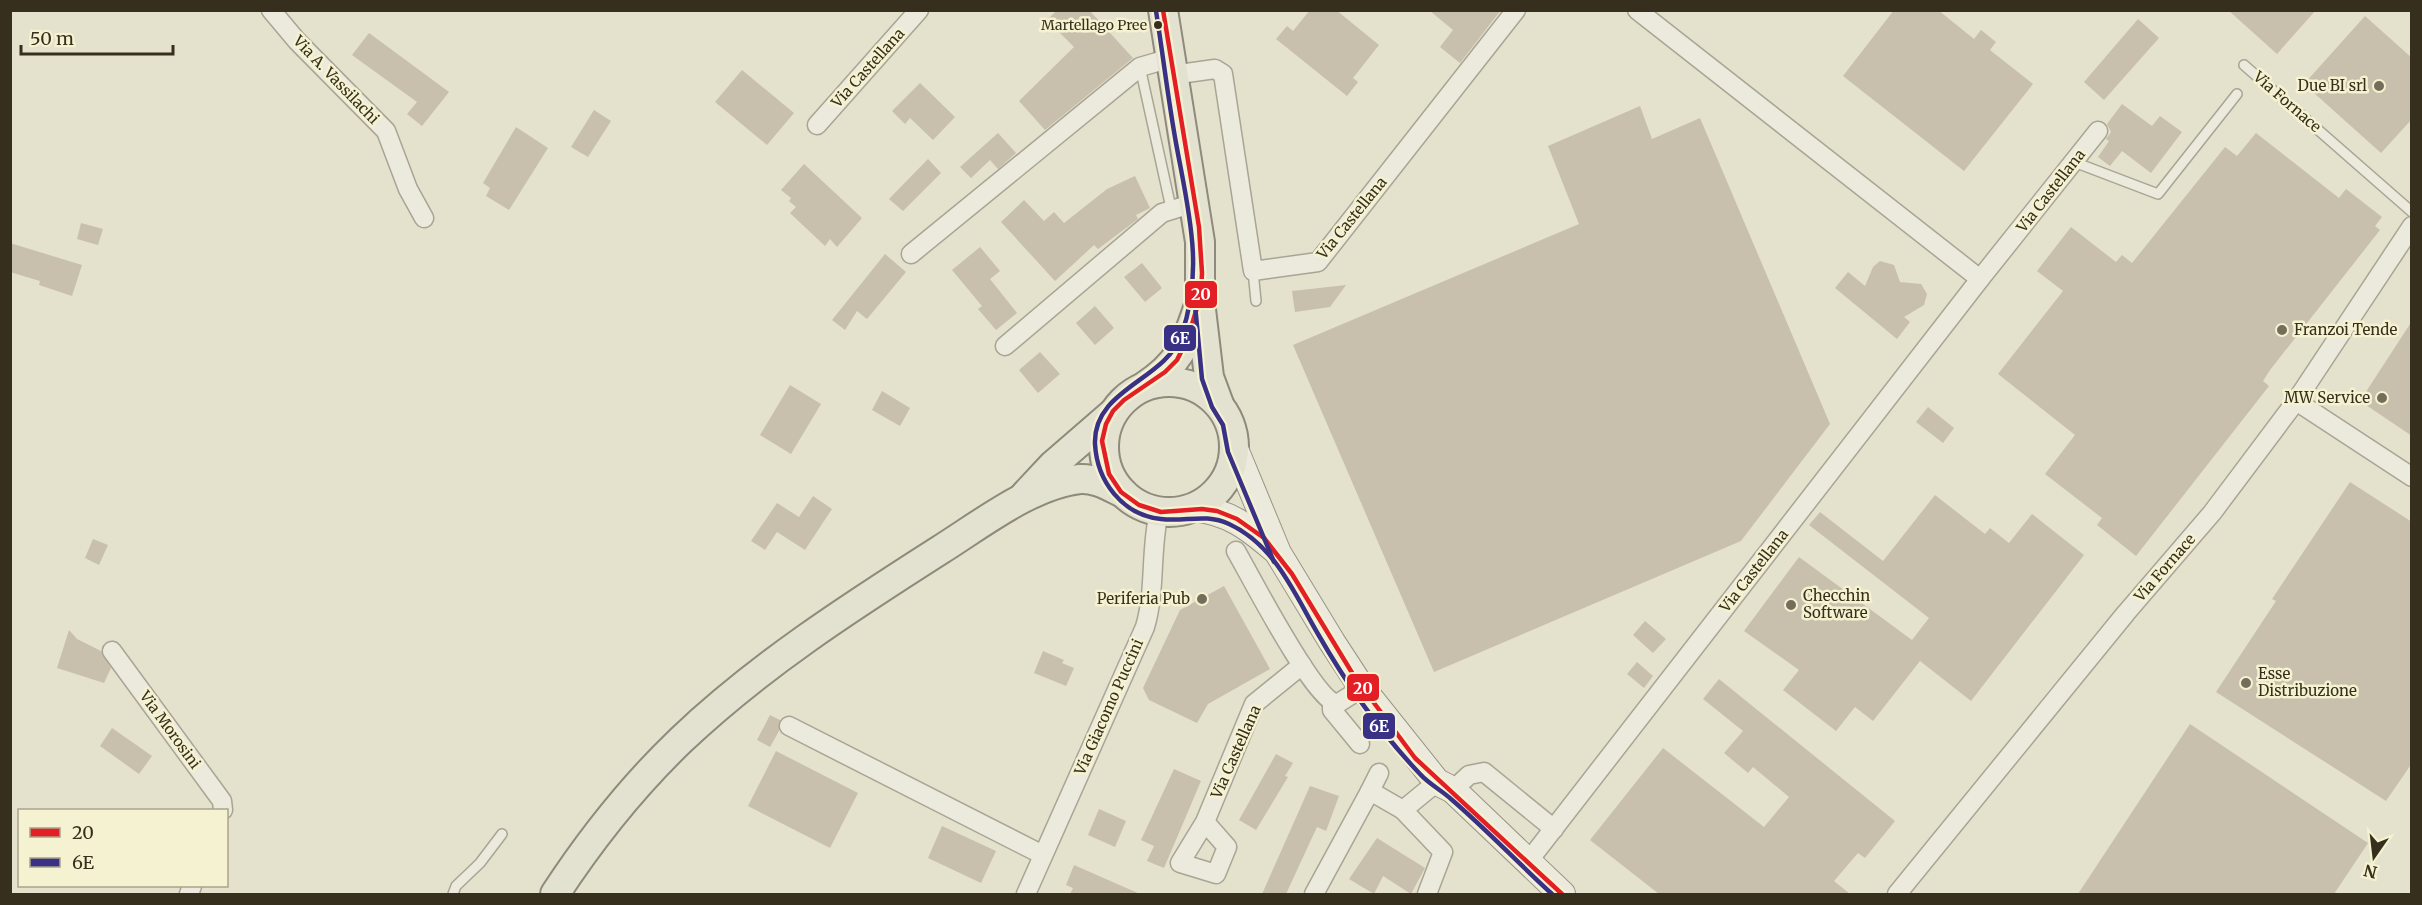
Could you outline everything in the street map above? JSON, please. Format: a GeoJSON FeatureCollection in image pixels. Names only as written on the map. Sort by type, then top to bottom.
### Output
{"type":"FeatureCollection","features":[{"type":"Feature","properties":{"kind":"main road"},"geometry":{"type":"LineString","coordinates":[[1113,413],[1106,429],[1103,446],[1105,463],[1112,480],[1139,506],[1171,513],[1194,508],[1210,498],[1223,485],[1232,468],[1235,449],[1230,422],[1219,404],[1209,377],[1200,300],[1200,242],[1183,206],[1172,66],[1163,10]]}},
{"type":"Feature","properties":{"kind":"main road"},"geometry":{"type":"LineString","coordinates":[[555,894],[611,817],[652,770],[680,741],[770,663],[1021,498],[1053,465],[1113,413],[1132,392],[1164,373],[1178,360],[1200,300]]}},
{"type":"Feature","properties":{"kind":"main road"},"geometry":{"type":"LineString","coordinates":[[1145,386],[1169,381],[1182,382],[1204,392],[1219,404]]}},
{"type":"Feature","properties":{"kind":"main road"},"geometry":{"type":"LineString","coordinates":[[1021,498],[1081,479],[1099,481],[1123,493]]}},
{"type":"Feature","properties":{"kind":"street","name":"Via A. Vassilachi"},"geometry":{"type":"LineString","coordinates":[[271,10],[297,41],[386,131],[408,189],[424,218]]}},
{"type":"Feature","properties":{"kind":"street","name":"Via Castellana"},"geometry":{"type":"LineString","coordinates":[[817,125],[919,10]]}},
{"type":"Feature","properties":{"kind":"street","name":"Via Castellana"},"geometry":{"type":"LineString","coordinates":[[1253,271],[1318,262],[1516,10]]}},
{"type":"Feature","properties":{"kind":"street"},"geometry":{"type":"LineString","coordinates":[[1637,10],[1980,279]]}},
{"type":"Feature","properties":{"kind":"street"},"geometry":{"type":"LineString","coordinates":[[911,254],[1140,67],[1172,66],[1215,69],[1223,74],[1253,271]]}},
{"type":"Feature","properties":{"kind":"street","name":"Via Castellana"},"geometry":{"type":"LineString","coordinates":[[1527,863],[2098,130]]}},
{"type":"Feature","properties":{"kind":"street"},"geometry":{"type":"LineString","coordinates":[[1005,346],[1162,213],[1183,206]]}},
{"type":"Feature","properties":{"kind":"street","name":"Via Fornace"},"geometry":{"type":"LineString","coordinates":[[1897,894],[2126,613],[2212,513],[2296,401],[2412,226]]}},
{"type":"Feature","properties":{"kind":"street"},"geometry":{"type":"LineString","coordinates":[[2296,401],[2412,477]]}},
{"type":"Feature","properties":{"kind":"street"},"geometry":{"type":"LineString","coordinates":[[1235,449],[1278,553],[1362,688],[1445,786],[1562,894]]}},
{"type":"Feature","properties":{"kind":"street"},"geometry":{"type":"LineString","coordinates":[[1194,508],[1226,513],[1244,523],[1278,553]]}},
{"type":"Feature","properties":{"kind":"street","name":"Via Giacomo Puccini"},"geometry":{"type":"LineString","coordinates":[[1026,894],[1145,627],[1151,607],[1152,552],[1159,512]]}},
{"type":"Feature","properties":{"kind":"street"},"geometry":{"type":"LineString","coordinates":[[1236,551],[1302,665],[1332,703],[1332,710],[1360,744]]}},
{"type":"Feature","properties":{"kind":"street","name":"Via Morosini"},"geometry":{"type":"LineString","coordinates":[[112,651],[222,801],[223,809]]}},
{"type":"Feature","properties":{"kind":"street","name":"Via Castellana"},"geometry":{"type":"LineString","coordinates":[[1205,822],[1254,704],[1302,665]]}},
{"type":"Feature","properties":{"kind":"street"},"geometry":{"type":"LineString","coordinates":[[1332,703],[1337,704],[1362,688]]}},
{"type":"Feature","properties":{"kind":"street"},"geometry":{"type":"LineString","coordinates":[[789,726],[1043,855]]}},
{"type":"Feature","properties":{"kind":"street"},"geometry":{"type":"LineString","coordinates":[[1403,810],[1445,786],[1469,775],[1484,772],[1554,829]]}},
{"type":"Feature","properties":{"kind":"street"},"geometry":{"type":"LineString","coordinates":[[1314,894],[1379,773]]}},
{"type":"Feature","properties":{"kind":"street"},"geometry":{"type":"LineString","coordinates":[[1370,791],[1403,810],[1443,852],[1427,894]]}},
{"type":"Feature","properties":{"kind":"lane","name":"Via Fornace"},"geometry":{"type":"LineString","coordinates":[[2244,64],[2412,212]]}},
{"type":"Feature","properties":{"kind":"lane"},"geometry":{"type":"LineString","coordinates":[[1140,67],[1183,206]]}},
{"type":"Feature","properties":{"kind":"lane"},"geometry":{"type":"LineString","coordinates":[[2074,162],[2158,194],[2237,94]]}},
{"type":"Feature","properties":{"kind":"lane"},"geometry":{"type":"LineString","coordinates":[[1253,271],[1256,301]]}},
{"type":"Feature","properties":{"kind":"lane"},"geometry":{"type":"LineString","coordinates":[[453,894],[456,886],[480,863],[502,834]]}},
{"type":"Feature","properties":{"kind":"building"},"geometry":{"type":"Polygon","coordinates":[[[1057,10],[1089,10],[1133,58],[1045,130],[1019,101],[1074,47],[1047,20],[1057,10]]]}},
{"type":"Feature","properties":{"kind":"building"},"geometry":{"type":"Polygon","coordinates":[[[1310,10],[1336,10],[1379,45],[1353,78],[1358,82],[1347,96],[1276,39],[1287,26],[1293,31],[1310,10]]]}},
{"type":"Feature","properties":{"kind":"building"},"geometry":{"type":"Polygon","coordinates":[[[1429,10],[1501,10],[1460,63],[1440,47],[1453,30],[1429,10]]]}},
{"type":"Feature","properties":{"kind":"building"},"geometry":{"type":"Polygon","coordinates":[[[1894,10],[1938,10],[1974,39],[1981,30],[1996,42],[1990,50],[2033,84],[1964,171],[1843,76],[1894,10]]]}},
{"type":"Feature","properties":{"kind":"building"},"geometry":{"type":"Polygon","coordinates":[[[2228,10],[2316,10],[2277,54],[2228,10]]]}},
{"type":"Feature","properties":{"kind":"building"},"geometry":{"type":"Polygon","coordinates":[[[2365,16],[2412,58],[2412,119],[2381,153],[2304,84],[2365,16]]]}},
{"type":"Feature","properties":{"kind":"building"},"geometry":{"type":"Polygon","coordinates":[[[2138,19],[2159,38],[2104,100],[2084,82],[2138,19]]]}},
{"type":"Feature","properties":{"kind":"building"},"geometry":{"type":"Polygon","coordinates":[[[369,33],[449,92],[422,126],[407,114],[417,102],[352,55],[369,33]]]}},
{"type":"Feature","properties":{"kind":"building"},"geometry":{"type":"Polygon","coordinates":[[[742,70],[794,113],[767,145],[715,102],[742,70]]]}},
{"type":"Feature","properties":{"kind":"building"},"geometry":{"type":"Polygon","coordinates":[[[920,83],[955,117],[933,140],[910,118],[905,124],[892,111],[920,83]]]}},
{"type":"Feature","properties":{"kind":"building"},"geometry":{"type":"Polygon","coordinates":[[[2122,104],[2152,126],[2160,116],[2182,132],[2151,173],[2122,151],[2110,166],[2098,157],[2109,141],[2106,139],[2111,132],[2107,124],[2122,104]]]}},
{"type":"Feature","properties":{"kind":"building"},"geometry":{"type":"Polygon","coordinates":[[[1640,106],[1652,139],[1700,118],[1830,424],[1741,541],[1434,672],[1293,345],[1579,224],[1548,146],[1640,106]]]}},
{"type":"Feature","properties":{"kind":"building"},"geometry":{"type":"Polygon","coordinates":[[[594,110],[611,121],[588,157],[571,147],[594,110]]]}},
{"type":"Feature","properties":{"kind":"building"},"geometry":{"type":"Polygon","coordinates":[[[516,127],[548,148],[509,210],[486,196],[490,188],[483,183],[516,127]]]}},
{"type":"Feature","properties":{"kind":"building"},"geometry":{"type":"Polygon","coordinates":[[[998,133],[1016,153],[998,169],[990,160],[971,178],[960,167],[998,133]]]}},
{"type":"Feature","properties":{"kind":"building"},"geometry":{"type":"Polygon","coordinates":[[[2256,133],[2339,198],[2346,189],[2382,217],[2375,226],[2380,230],[2270,370],[2263,381],[2269,386],[2136,556],[2097,525],[2102,518],[2045,474],[2075,435],[1998,374],[2063,291],[2037,271],[2071,227],[2116,262],[2122,255],[2132,263],[2225,147],[2237,156],[2256,133]]]}},
{"type":"Feature","properties":{"kind":"building"},"geometry":{"type":"Polygon","coordinates":[[[928,159],[941,173],[903,211],[889,199],[928,159]]]}},
{"type":"Feature","properties":{"kind":"building"},"geometry":{"type":"Polygon","coordinates":[[[804,164],[862,218],[837,247],[830,239],[825,246],[790,213],[796,207],[789,201],[791,198],[781,190],[804,164]]]}},
{"type":"Feature","properties":{"kind":"building"},"geometry":{"type":"Polygon","coordinates":[[[1135,176],[1150,208],[1136,215],[1138,219],[1098,249],[1094,245],[1055,281],[1001,222],[1024,200],[1044,221],[1054,212],[1064,223],[1107,189],[1135,176]]]}},
{"type":"Feature","properties":{"kind":"building"},"geometry":{"type":"Polygon","coordinates":[[[81,223],[103,229],[98,245],[77,239],[81,223]]]}},
{"type":"Feature","properties":{"kind":"building"},"geometry":{"type":"Polygon","coordinates":[[[10,243],[82,265],[72,296],[39,285],[40,281],[10,272],[10,243]]]}},
{"type":"Feature","properties":{"kind":"building"},"geometry":{"type":"Polygon","coordinates":[[[980,247],[1000,271],[990,279],[1017,313],[996,330],[978,309],[982,306],[952,270],[980,247]]]}},
{"type":"Feature","properties":{"kind":"building"},"geometry":{"type":"Polygon","coordinates":[[[885,254],[906,272],[867,319],[857,311],[845,330],[832,320],[885,254]]]}},
{"type":"Feature","properties":{"kind":"building"},"geometry":{"type":"Polygon","coordinates":[[[1880,261],[1894,265],[1900,282],[1921,284],[1927,294],[1924,305],[1904,317],[1910,322],[1897,339],[1835,288],[1848,272],[1865,286],[1873,267],[1880,261]]]}},
{"type":"Feature","properties":{"kind":"building"},"geometry":{"type":"Polygon","coordinates":[[[1142,263],[1162,288],[1145,302],[1124,277],[1142,263]]]}},
{"type":"Feature","properties":{"kind":"building"},"geometry":{"type":"Polygon","coordinates":[[[1346,285],[1330,307],[1295,312],[1292,291],[1346,285]]]}},
{"type":"Feature","properties":{"kind":"building"},"geometry":{"type":"Polygon","coordinates":[[[1095,306],[1114,328],[1095,345],[1076,323],[1095,306]]]}},
{"type":"Feature","properties":{"kind":"building"},"geometry":{"type":"Polygon","coordinates":[[[2412,321],[2412,436],[2360,401],[2412,321]]]}},
{"type":"Feature","properties":{"kind":"building"},"geometry":{"type":"Polygon","coordinates":[[[1040,352],[1060,374],[1038,393],[1019,370],[1040,352]]]}},
{"type":"Feature","properties":{"kind":"building"},"geometry":{"type":"Polygon","coordinates":[[[790,385],[821,404],[791,454],[760,435],[790,385]]]}},
{"type":"Feature","properties":{"kind":"building"},"geometry":{"type":"Polygon","coordinates":[[[882,391],[910,408],[900,426],[872,410],[882,391]]]}},
{"type":"Feature","properties":{"kind":"building"},"geometry":{"type":"Polygon","coordinates":[[[1928,407],[1954,428],[1943,443],[1916,422],[1928,407]]]}},
{"type":"Feature","properties":{"kind":"building"},"geometry":{"type":"Polygon","coordinates":[[[2350,482],[2412,522],[2412,763],[2386,801],[2216,692],[2276,601],[2272,599],[2350,482]]]}},
{"type":"Feature","properties":{"kind":"building"},"geometry":{"type":"Polygon","coordinates":[[[1935,495],[1985,534],[1990,528],[2009,543],[2032,514],[2084,555],[1971,701],[1920,661],[1873,721],[1855,707],[1836,731],[1783,690],[1799,670],[1744,631],[1799,557],[1912,640],[1929,618],[1809,525],[1820,512],[1883,561],[1935,495]]]}},
{"type":"Feature","properties":{"kind":"building"},"geometry":{"type":"Polygon","coordinates":[[[813,496],[832,509],[805,550],[777,532],[765,550],[751,541],[777,503],[799,517],[813,496]]]}},
{"type":"Feature","properties":{"kind":"building"},"geometry":{"type":"Polygon","coordinates":[[[93,539],[108,545],[99,565],[85,558],[93,539]]]}},
{"type":"Feature","properties":{"kind":"building"},"geometry":{"type":"Polygon","coordinates":[[[1224,586],[1270,669],[1208,704],[1197,723],[1149,700],[1143,688],[1180,610],[1224,586]]]}},
{"type":"Feature","properties":{"kind":"building"},"geometry":{"type":"Polygon","coordinates":[[[1645,621],[1666,639],[1653,653],[1633,635],[1645,621]]]}},
{"type":"Feature","properties":{"kind":"building"},"geometry":{"type":"Polygon","coordinates":[[[69,630],[77,639],[101,651],[111,668],[104,683],[57,668],[69,630]]]}},
{"type":"Feature","properties":{"kind":"building"},"geometry":{"type":"Polygon","coordinates":[[[1043,651],[1064,660],[1062,663],[1074,668],[1066,686],[1034,673],[1043,651]]]}},
{"type":"Feature","properties":{"kind":"building"},"geometry":{"type":"Polygon","coordinates":[[[1637,662],[1653,676],[1644,688],[1627,674],[1637,662]]]}},
{"type":"Feature","properties":{"kind":"building"},"geometry":{"type":"Polygon","coordinates":[[[1719,679],[1895,821],[1865,858],[1858,853],[1834,881],[1850,894],[1659,894],[1590,840],[1663,748],[1764,827],[1789,797],[1753,767],[1748,773],[1724,753],[1743,731],[1703,699],[1719,679]]]}},
{"type":"Feature","properties":{"kind":"building"},"geometry":{"type":"Polygon","coordinates":[[[770,715],[780,720],[779,731],[770,747],[757,740],[770,715]]]}},
{"type":"Feature","properties":{"kind":"building"},"geometry":{"type":"Polygon","coordinates":[[[2190,724],[2368,843],[2334,894],[2078,894],[2190,724]]]}},
{"type":"Feature","properties":{"kind":"building"},"geometry":{"type":"Polygon","coordinates":[[[112,728],[152,756],[139,774],[100,746],[112,728]]]}},
{"type":"Feature","properties":{"kind":"building"},"geometry":{"type":"Polygon","coordinates":[[[776,751],[858,793],[830,848],[748,806],[776,751]]]}},
{"type":"Feature","properties":{"kind":"building"},"geometry":{"type":"Polygon","coordinates":[[[1276,754],[1293,763],[1285,776],[1288,777],[1256,830],[1239,820],[1276,754]]]}},
{"type":"Feature","properties":{"kind":"building"},"geometry":{"type":"Polygon","coordinates":[[[1174,769],[1201,781],[1164,868],[1147,861],[1154,846],[1141,840],[1174,769]]]}},
{"type":"Feature","properties":{"kind":"building"},"geometry":{"type":"Polygon","coordinates":[[[1310,786],[1339,796],[1326,831],[1317,827],[1286,894],[1262,894],[1310,786]]]}},
{"type":"Feature","properties":{"kind":"building"},"geometry":{"type":"Polygon","coordinates":[[[1099,809],[1126,821],[1115,847],[1088,835],[1099,809]]]}},
{"type":"Feature","properties":{"kind":"building"},"geometry":{"type":"Polygon","coordinates":[[[942,826],[996,851],[981,883],[928,858],[942,826]]]}},
{"type":"Feature","properties":{"kind":"building"},"geometry":{"type":"Polygon","coordinates":[[[1377,838],[1425,868],[1411,894],[1383,876],[1374,894],[1349,879],[1377,838]]]}},
{"type":"Feature","properties":{"kind":"building"},"geometry":{"type":"Polygon","coordinates":[[[1074,865],[1140,894],[1070,894],[1073,888],[1066,885],[1074,865]]]}},
{"type":"Feature","properties":{"kind":"transit line","name":"20"},"geometry":{"type":"LineString","coordinates":[[1163,10],[1199,227],[1201,294],[1188,338],[1177,360],[1165,372],[1124,400],[1113,411],[1106,424],[1102,441],[1109,474],[1121,492],[1139,505],[1161,512],[1202,509],[1217,511],[1237,519],[1264,538],[1292,574],[1354,676],[1415,758],[1562,894]]}},
{"type":"Feature","properties":{"kind":"transit line","name":"6E"},"geometry":{"type":"LineString","coordinates":[[1156,11],[1189,216],[1193,263],[1192,287],[1181,336],[1172,351],[1160,364],[1117,398],[1105,410],[1097,425],[1095,444],[1097,458],[1106,483],[1124,503],[1147,516],[1179,520],[1212,519],[1229,524],[1259,544],[1282,571],[1340,671],[1392,742],[1424,778],[1464,810],[1552,894]]}},
{"type":"Feature","properties":{"kind":"transit line","name":"6E"},"geometry":{"type":"LineString","coordinates":[[1194,294],[1202,379],[1212,407],[1223,425],[1228,452],[1274,562]]}},
{"type":"Feature","properties":{"kind":"place","name":"Martellago Pree"},"geometry":{"type":"Point","coordinates":[1158,25]}},
{"type":"Feature","properties":{"kind":"place","name":"Due BI srl"},"geometry":{"type":"Point","coordinates":[2379,86]}},
{"type":"Feature","properties":{"kind":"place","name":"Franzoi Tende"},"geometry":{"type":"Point","coordinates":[2282,330]}},
{"type":"Feature","properties":{"kind":"place","name":"MW Service"},"geometry":{"type":"Point","coordinates":[2382,398]}},
{"type":"Feature","properties":{"kind":"place","name":"Periferia Pub"},"geometry":{"type":"Point","coordinates":[1202,599]}},
{"type":"Feature","properties":{"kind":"place","name":"Checchin Software"},"geometry":{"type":"Point","coordinates":[1791,605]}},
{"type":"Feature","properties":{"kind":"place","name":"Esse Distribuzione"},"geometry":{"type":"Point","coordinates":[2246,683]}}]}
